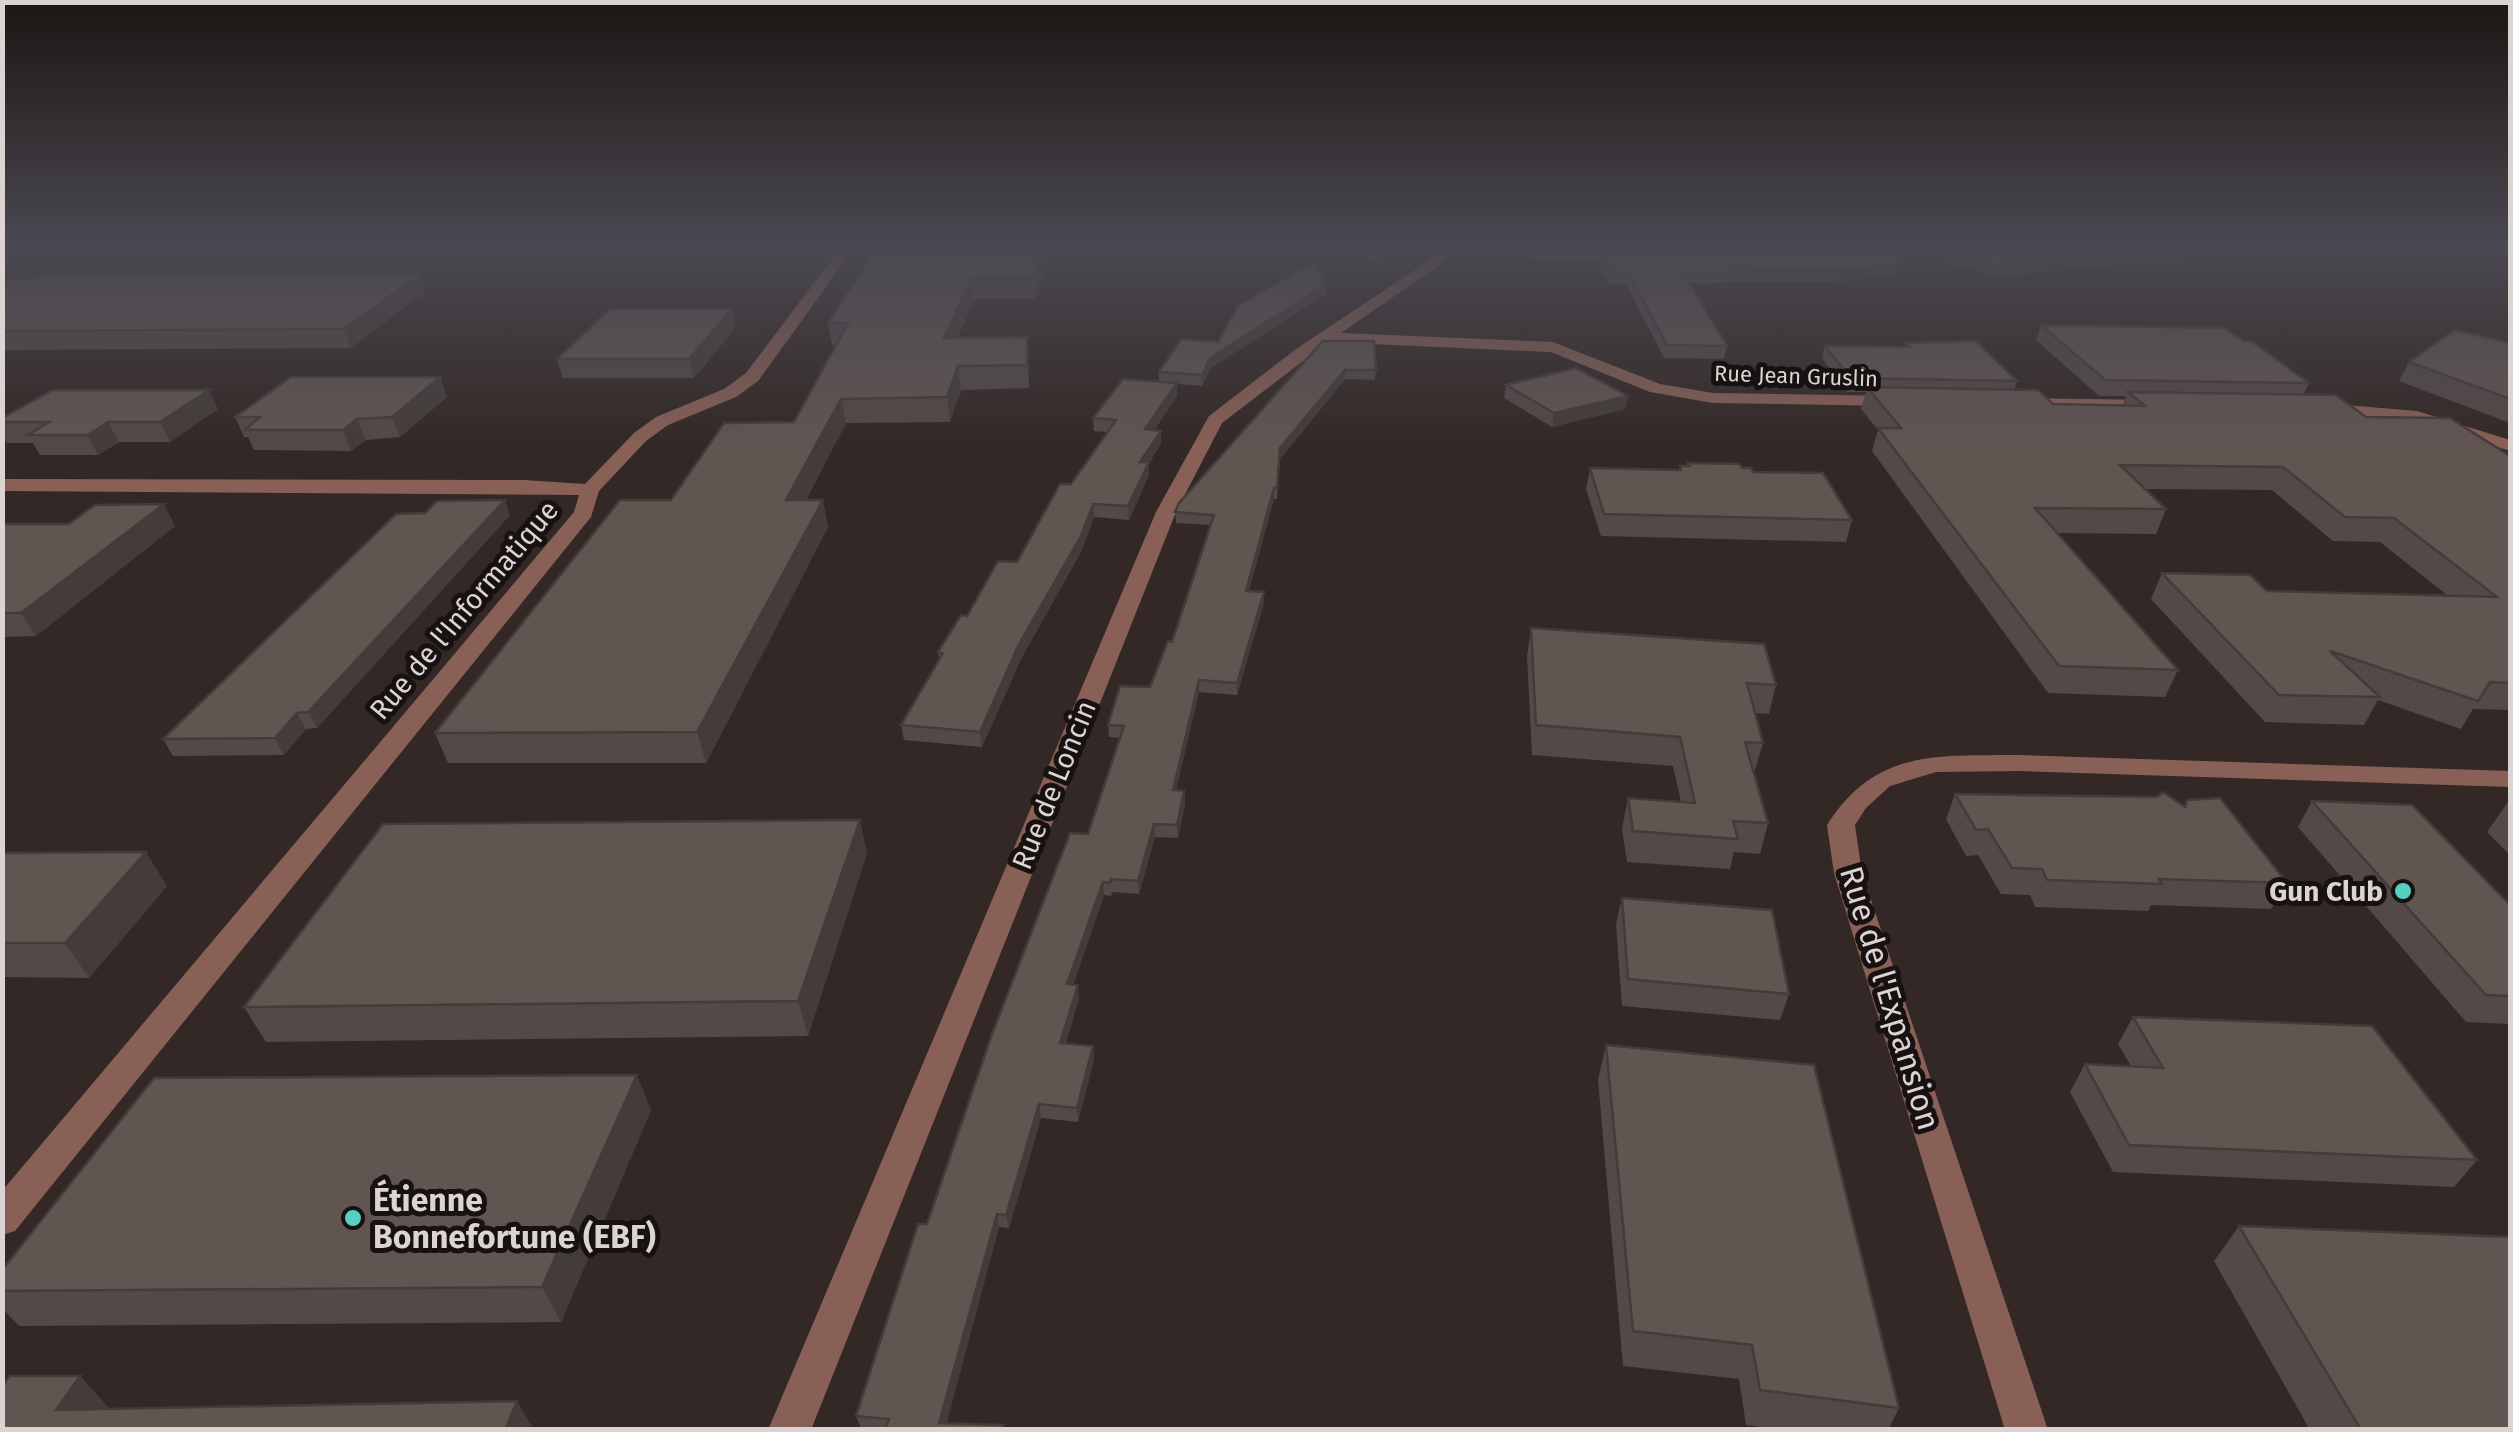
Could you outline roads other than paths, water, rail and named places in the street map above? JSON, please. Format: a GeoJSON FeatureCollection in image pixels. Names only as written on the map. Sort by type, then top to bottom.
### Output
{"type":"FeatureCollection","features":[{"type":"Feature","properties":{"kind":"street"},"geometry":{"type":"LineString","coordinates":[[590,490],[640,437],[662,421],[730,393],[752,377],[798,315]]}},
{"type":"Feature","properties":{"kind":"street","name":"Rue de Loncin"},"geometry":{"type":"LineString","coordinates":[[789,1430],[1166,512],[1215,420],[1358,315]]}},
{"type":"Feature","properties":{"kind":"street","name":"Rue Jean Gruslin"},"geometry":{"type":"LineString","coordinates":[[1325,337],[1554,347],[1656,388],[1713,398],[1908,402]]}},
{"type":"Feature","properties":{"kind":"street"},"geometry":{"type":"LineString","coordinates":[[2006,403],[2182,406]]}},
{"type":"Feature","properties":{"kind":"street"},"geometry":{"type":"LineString","coordinates":[[2300,408],[2358,408],[2416,416],[2510,446]]}},
{"type":"Feature","properties":{"kind":"street","name":"Rue de l'Informatique"},"geometry":{"type":"LineString","coordinates":[[2,485],[524,486],[590,490],[584,513],[2,1218]]}},
{"type":"Feature","properties":{"kind":"street","name":"Rue de l'Expansion"},"geometry":{"type":"LineString","coordinates":[[2027,1430],[1848,873],[1842,825],[1856,802],[1881,780],[1934,764],[2020,763],[2510,779]]}},
{"type":"Feature","properties":{"kind":"place","name":"Gun Club"},"geometry":{"type":"Point","coordinates":[2403,891]}},
{"type":"Feature","properties":{"kind":"place","name":"Étienne Bonnefortune (EBF)"},"geometry":{"type":"Point","coordinates":[353,1218]}}]}
